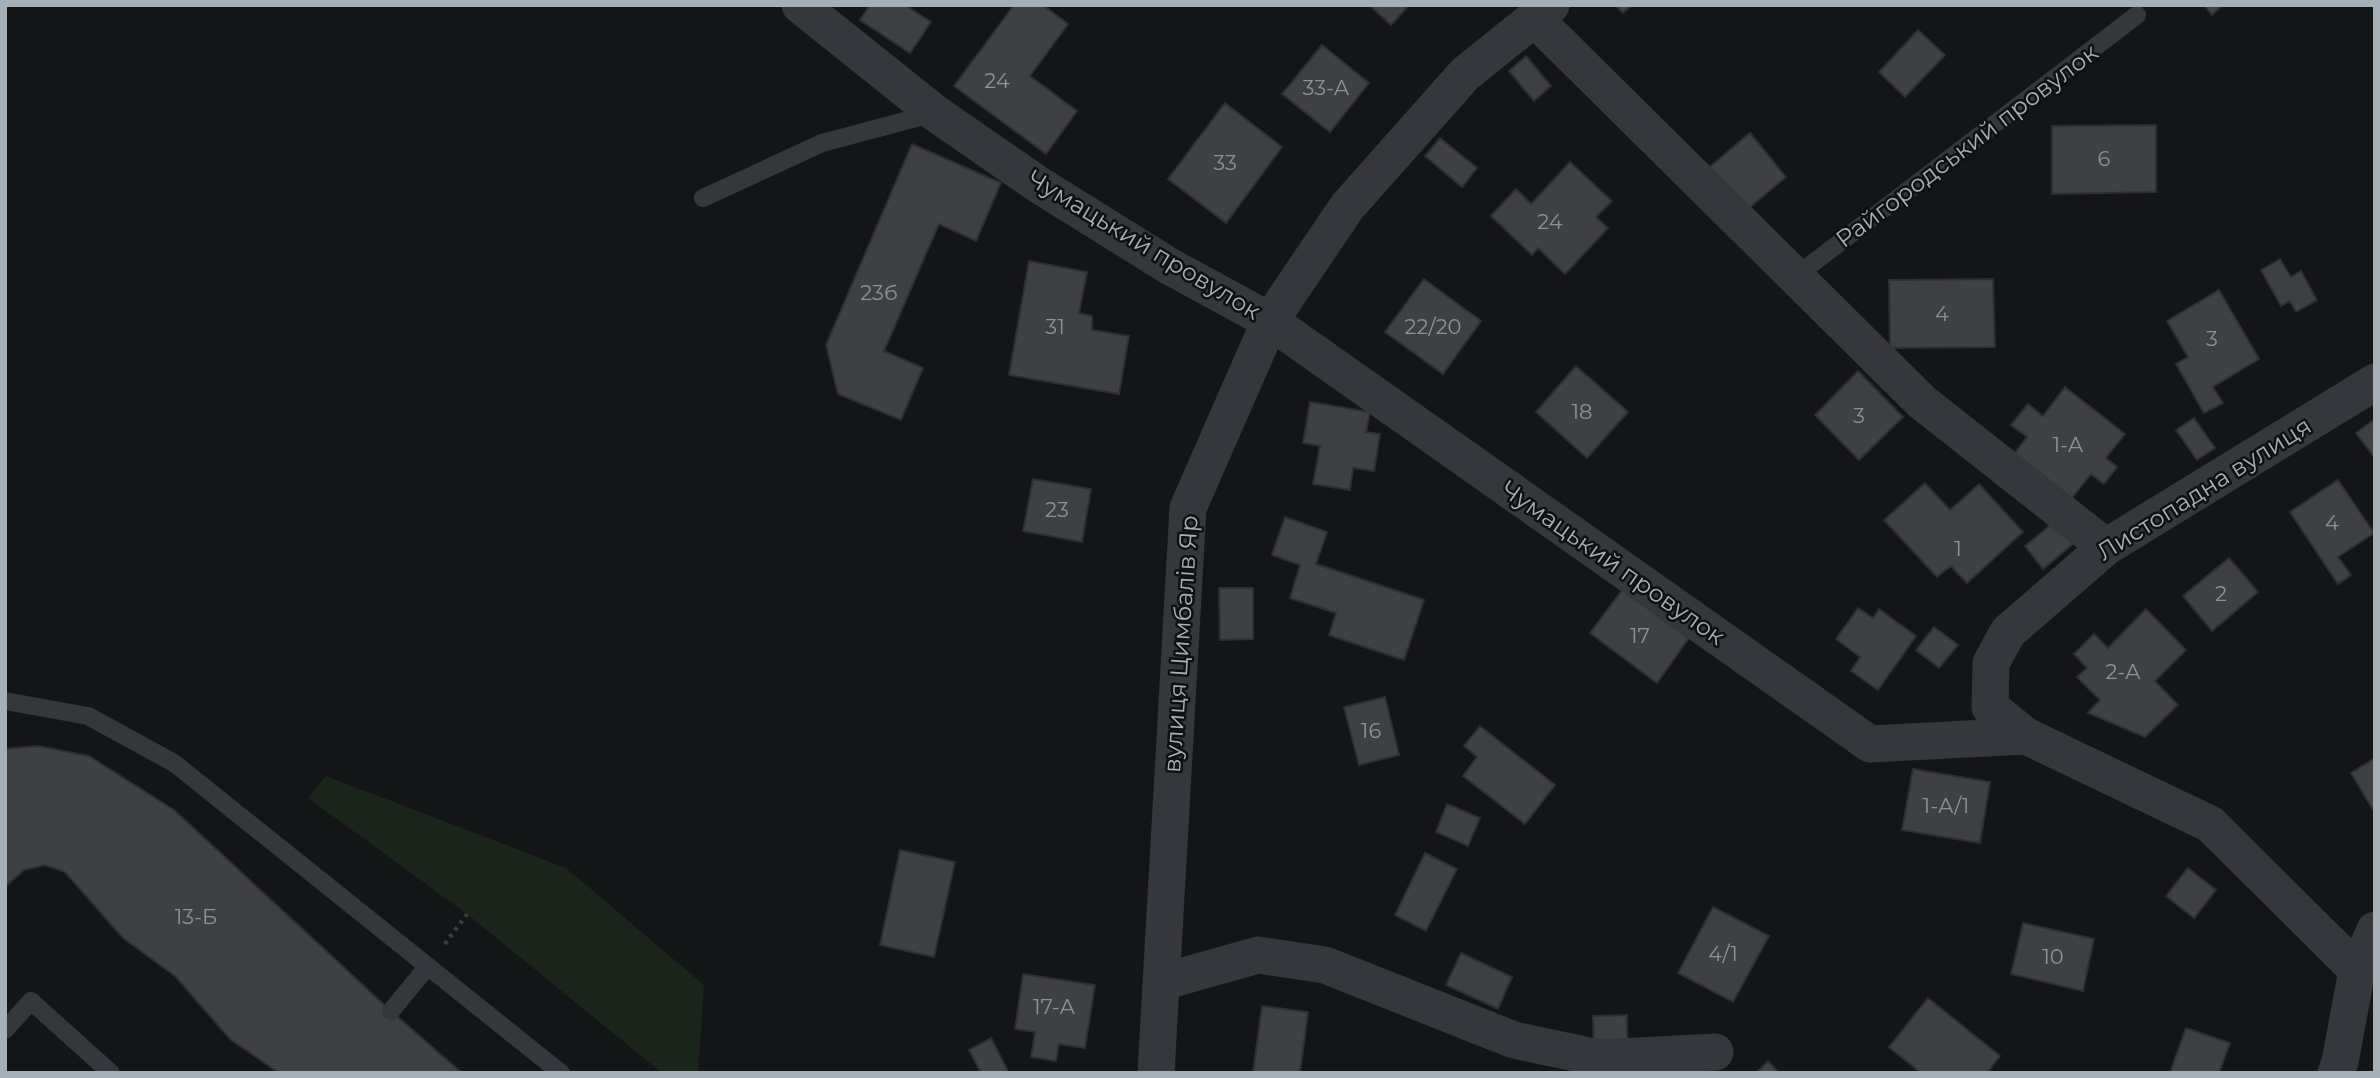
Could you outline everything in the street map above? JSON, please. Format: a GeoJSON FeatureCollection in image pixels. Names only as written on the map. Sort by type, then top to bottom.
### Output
{"type":"FeatureCollection","features":[{"type":"Feature","properties":{"kind":"street","name":"Чумацький провулок"},"geometry":{"type":"LineString","coordinates":[[800,5],[935,113],[1039,185],[1157,259],[1270,321],[1870,744],[2026,736],[2210,824],[2357,970]]}},
{"type":"Feature","properties":{"kind":"street"},"geometry":{"type":"LineString","coordinates":[[1543,12],[1796,276],[1922,402],[2106,547]]}},
{"type":"Feature","properties":{"kind":"street","name":"вулиця Цимбалів Яр"},"geometry":{"type":"LineString","coordinates":[[1156,1073],[1188,508],[1270,321],[1347,207],[1465,74],[1543,12]]}},
{"type":"Feature","properties":{"kind":"street","name":"Листопадна вулиця"},"geometry":{"type":"LineString","coordinates":[[2026,736],[1990,706],[1991,663],[2008,632],[2106,547],[2375,382]]}},
{"type":"Feature","properties":{"kind":"street"},"geometry":{"type":"LineString","coordinates":[[2336,1073],[2357,970],[2375,930]]}},
{"type":"Feature","properties":{"kind":"street"},"geometry":{"type":"LineString","coordinates":[[1162,982],[1258,955],[1325,965],[1514,1040],[1599,1058],[1715,1052]]}},
{"type":"Feature","properties":{"kind":"lane","name":"Райгородський провулок"},"geometry":{"type":"LineString","coordinates":[[1796,276],[2137,15]]}},
{"type":"Feature","properties":{"kind":"lane"},"geometry":{"type":"LineString","coordinates":[[703,198],[822,143],[935,113]]}},
{"type":"Feature","properties":{"kind":"lane"},"geometry":{"type":"LineString","coordinates":[[5,701],[88,716],[174,763],[561,1073]]}},
{"type":"Feature","properties":{"kind":"lane"},"geometry":{"type":"LineString","coordinates":[[391,1011],[428,966]]}},
{"type":"Feature","properties":{"kind":"lane"},"geometry":{"type":"LineString","coordinates":[[5,1030],[31,1001],[111,1073]]}},
{"type":"Feature","properties":{"kind":"shaded area"},"geometry":{"type":"Polygon","coordinates":[[[326,776],[566,868],[704,985],[698,1073],[662,1073],[467,914],[308,798],[326,776]]]}},
{"type":"Feature","properties":{"kind":"building"},"geometry":{"type":"Polygon","coordinates":[[[870,5],[905,5],[931,22],[910,53],[860,20],[870,5]]]}},
{"type":"Feature","properties":{"kind":"building"},"geometry":{"type":"Polygon","coordinates":[[[1014,5],[1043,5],[1068,24],[1030,76],[1077,111],[1046,154],[954,86],[1014,5]]]}},
{"type":"Feature","properties":{"kind":"building"},"geometry":{"type":"Polygon","coordinates":[[[1369,5],[1409,5],[1391,25],[1369,5]]]}},
{"type":"Feature","properties":{"kind":"building"},"geometry":{"type":"Polygon","coordinates":[[[1615,5],[1632,5],[1623,13],[1615,5]]]}},
{"type":"Feature","properties":{"kind":"building"},"geometry":{"type":"Polygon","coordinates":[[[2204,5],[2223,5],[2212,15],[2204,5]]]}},
{"type":"Feature","properties":{"kind":"building"},"geometry":{"type":"Polygon","coordinates":[[[1918,30],[1945,55],[1905,97],[1879,72],[1918,30]]]}},
{"type":"Feature","properties":{"kind":"building"},"geometry":{"type":"Polygon","coordinates":[[[1322,45],[1369,83],[1330,132],[1282,94],[1322,45]]]}},
{"type":"Feature","properties":{"kind":"building"},"geometry":{"type":"Polygon","coordinates":[[[1526,56],[1551,86],[1534,101],[1509,71],[1526,56]]]}},
{"type":"Feature","properties":{"kind":"building"},"geometry":{"type":"Polygon","coordinates":[[[1225,103],[1282,147],[1226,223],[1168,179],[1225,103]]]}},
{"type":"Feature","properties":{"kind":"building"},"geometry":{"type":"Polygon","coordinates":[[[2156,125],[2156,192],[2052,194],[2052,126],[2156,125]]]}},
{"type":"Feature","properties":{"kind":"building"},"geometry":{"type":"Polygon","coordinates":[[[1750,133],[1786,177],[1744,212],[1707,169],[1750,133]]]}},
{"type":"Feature","properties":{"kind":"building"},"geometry":{"type":"Polygon","coordinates":[[[1440,138],[1477,168],[1462,187],[1425,156],[1440,138]]]}},
{"type":"Feature","properties":{"kind":"building"},"geometry":{"type":"Polygon","coordinates":[[[912,144],[1001,183],[976,241],[939,224],[884,351],[923,368],[901,420],[838,394],[826,345],[912,144]]]}},
{"type":"Feature","properties":{"kind":"building"},"geometry":{"type":"Polygon","coordinates":[[[1570,162],[1612,201],[1596,217],[1608,228],[1565,274],[1538,248],[1532,255],[1491,216],[1516,189],[1531,204],[1570,162]]]}},
{"type":"Feature","properties":{"kind":"building"},"geometry":{"type":"Polygon","coordinates":[[[2280,259],[2291,277],[2301,271],[2317,300],[2296,312],[2290,301],[2281,306],[2261,270],[2280,259]]]}},
{"type":"Feature","properties":{"kind":"building"},"geometry":{"type":"Polygon","coordinates":[[[1029,261],[1087,272],[1079,313],[1092,316],[1092,330],[1129,336],[1119,394],[1009,375],[1029,261]]]}},
{"type":"Feature","properties":{"kind":"building"},"geometry":{"type":"Polygon","coordinates":[[[1424,279],[1481,321],[1443,374],[1385,332],[1424,279]]]}},
{"type":"Feature","properties":{"kind":"building"},"geometry":{"type":"Polygon","coordinates":[[[1993,279],[1995,347],[1890,348],[1889,280],[1993,279]]]}},
{"type":"Feature","properties":{"kind":"building"},"geometry":{"type":"Polygon","coordinates":[[[2219,290],[2259,359],[2213,387],[2223,403],[2204,413],[2176,364],[2188,357],[2167,321],[2219,290]]]}},
{"type":"Feature","properties":{"kind":"building"},"geometry":{"type":"Polygon","coordinates":[[[1576,366],[1628,412],[1587,458],[1536,412],[1576,366]]]}},
{"type":"Feature","properties":{"kind":"building"},"geometry":{"type":"Polygon","coordinates":[[[1858,371],[1903,417],[1859,460],[1815,415],[1858,371]]]}},
{"type":"Feature","properties":{"kind":"building"},"geometry":{"type":"Polygon","coordinates":[[[2065,387],[2125,434],[2106,458],[2117,467],[2104,484],[2091,474],[2071,499],[2014,454],[2027,437],[2011,425],[2028,404],[2043,416],[2065,387]]]}},
{"type":"Feature","properties":{"kind":"building"},"geometry":{"type":"Polygon","coordinates":[[[1310,402],[1370,412],[1366,432],[1380,434],[1374,471],[1353,468],[1350,490],[1313,484],[1320,446],[1303,443],[1310,402]]]}},
{"type":"Feature","properties":{"kind":"building"},"geometry":{"type":"Polygon","coordinates":[[[2194,418],[2215,448],[2197,460],[2176,430],[2194,418]]]}},
{"type":"Feature","properties":{"kind":"building"},"geometry":{"type":"Polygon","coordinates":[[[2375,419],[2375,458],[2356,433],[2375,419]]]}},
{"type":"Feature","properties":{"kind":"building"},"geometry":{"type":"Polygon","coordinates":[[[1033,479],[1091,489],[1082,542],[1023,531],[1033,479]]]}},
{"type":"Feature","properties":{"kind":"building"},"geometry":{"type":"Polygon","coordinates":[[[2338,480],[2374,533],[2338,557],[2351,575],[2338,584],[2290,512],[2338,480]]]}},
{"type":"Feature","properties":{"kind":"building"},"geometry":{"type":"Polygon","coordinates":[[[1925,483],[1950,510],[1979,484],[2023,532],[1967,583],[1951,566],[1937,577],[1884,520],[1925,483]]]}},
{"type":"Feature","properties":{"kind":"building"},"geometry":{"type":"Polygon","coordinates":[[[1285,517],[1327,532],[1316,564],[1424,600],[1404,660],[1329,635],[1336,613],[1290,598],[1300,565],[1272,555],[1285,517]]]}},
{"type":"Feature","properties":{"kind":"building"},"geometry":{"type":"Polygon","coordinates":[[[2054,522],[2073,544],[2043,569],[2025,546],[2054,522]]]}},
{"type":"Feature","properties":{"kind":"building"},"geometry":{"type":"Polygon","coordinates":[[[2229,558],[2258,592],[2212,631],[2183,596],[2229,558]]]}},
{"type":"Feature","properties":{"kind":"building"},"geometry":{"type":"Polygon","coordinates":[[[1219,588],[1253,588],[1253,639],[1220,640],[1219,588]]]}},
{"type":"Feature","properties":{"kind":"building"},"geometry":{"type":"Polygon","coordinates":[[[1623,589],[1689,638],[1657,683],[1590,633],[1623,589]]]}},
{"type":"Feature","properties":{"kind":"building"},"geometry":{"type":"Polygon","coordinates":[[[1858,608],[1873,618],[1879,609],[1916,636],[1878,690],[1851,671],[1860,657],[1836,639],[1858,608]]]}},
{"type":"Feature","properties":{"kind":"building"},"geometry":{"type":"Polygon","coordinates":[[[2146,609],[2186,650],[2155,681],[2178,705],[2145,737],[2088,713],[2100,700],[2077,677],[2087,668],[2074,654],[2094,634],[2108,648],[2146,609]]]}},
{"type":"Feature","properties":{"kind":"building"},"geometry":{"type":"Polygon","coordinates":[[[1934,627],[1958,645],[1939,668],[1916,650],[1934,627]]]}},
{"type":"Feature","properties":{"kind":"building"},"geometry":{"type":"Polygon","coordinates":[[[1385,697],[1399,755],[1359,765],[1344,707],[1385,697]]]}},
{"type":"Feature","properties":{"kind":"building"},"geometry":{"type":"Polygon","coordinates":[[[1480,726],[1555,785],[1525,824],[1463,776],[1477,757],[1464,746],[1480,726]]]}},
{"type":"Feature","properties":{"kind":"building"},"geometry":{"type":"Polygon","coordinates":[[[38,746],[89,756],[174,810],[462,1073],[279,1073],[230,1039],[175,976],[123,938],[65,872],[45,865],[24,870],[5,887],[5,749],[38,746]]]}},
{"type":"Feature","properties":{"kind":"building"},"geometry":{"type":"Polygon","coordinates":[[[2375,758],[2375,813],[2351,773],[2375,758]]]}},
{"type":"Feature","properties":{"kind":"building"},"geometry":{"type":"Polygon","coordinates":[[[1913,769],[1990,782],[1980,843],[1902,830],[1913,769]]]}},
{"type":"Feature","properties":{"kind":"building"},"geometry":{"type":"Polygon","coordinates":[[[1447,804],[1480,818],[1468,846],[1436,832],[1447,804]]]}},
{"type":"Feature","properties":{"kind":"building"},"geometry":{"type":"Polygon","coordinates":[[[900,850],[955,862],[934,957],[880,945],[900,850]]]}},
{"type":"Feature","properties":{"kind":"building"},"geometry":{"type":"Polygon","coordinates":[[[1425,853],[1457,869],[1426,931],[1395,915],[1425,853]]]}},
{"type":"Feature","properties":{"kind":"building"},"geometry":{"type":"Polygon","coordinates":[[[2188,868],[2216,890],[2194,918],[2166,896],[2188,868]]]}},
{"type":"Feature","properties":{"kind":"building"},"geometry":{"type":"Polygon","coordinates":[[[1713,907],[1769,936],[1733,1002],[1678,973],[1713,907]]]}},
{"type":"Feature","properties":{"kind":"building"},"geometry":{"type":"Polygon","coordinates":[[[2023,923],[2094,939],[2083,991],[2011,974],[2023,923]]]}},
{"type":"Feature","properties":{"kind":"building"},"geometry":{"type":"Polygon","coordinates":[[[1461,953],[1512,977],[1498,1009],[1446,985],[1461,953]]]}},
{"type":"Feature","properties":{"kind":"building"},"geometry":{"type":"Polygon","coordinates":[[[1023,974],[1095,985],[1085,1048],[1059,1044],[1056,1061],[1031,1057],[1035,1032],[1015,1029],[1023,974]]]}},
{"type":"Feature","properties":{"kind":"building"},"geometry":{"type":"Polygon","coordinates":[[[1928,998],[2000,1056],[1987,1073],[1921,1073],[1889,1047],[1928,998]]]}},
{"type":"Feature","properties":{"kind":"building"},"geometry":{"type":"Polygon","coordinates":[[[1262,1006],[1308,1012],[1300,1073],[1253,1073],[1262,1006]]]}},
{"type":"Feature","properties":{"kind":"building"},"geometry":{"type":"Polygon","coordinates":[[[1627,1015],[1627,1047],[1594,1047],[1593,1016],[1627,1015]]]}},
{"type":"Feature","properties":{"kind":"building"},"geometry":{"type":"Polygon","coordinates":[[[2186,1028],[2230,1043],[2219,1073],[2170,1073],[2186,1028]]]}},
{"type":"Feature","properties":{"kind":"building"},"geometry":{"type":"Polygon","coordinates":[[[991,1038],[1009,1073],[981,1073],[969,1050],[991,1038]]]}},
{"type":"Feature","properties":{"kind":"building"},"geometry":{"type":"Polygon","coordinates":[[[1768,1061],[1779,1073],[1756,1073],[1768,1061]]]}}]}
